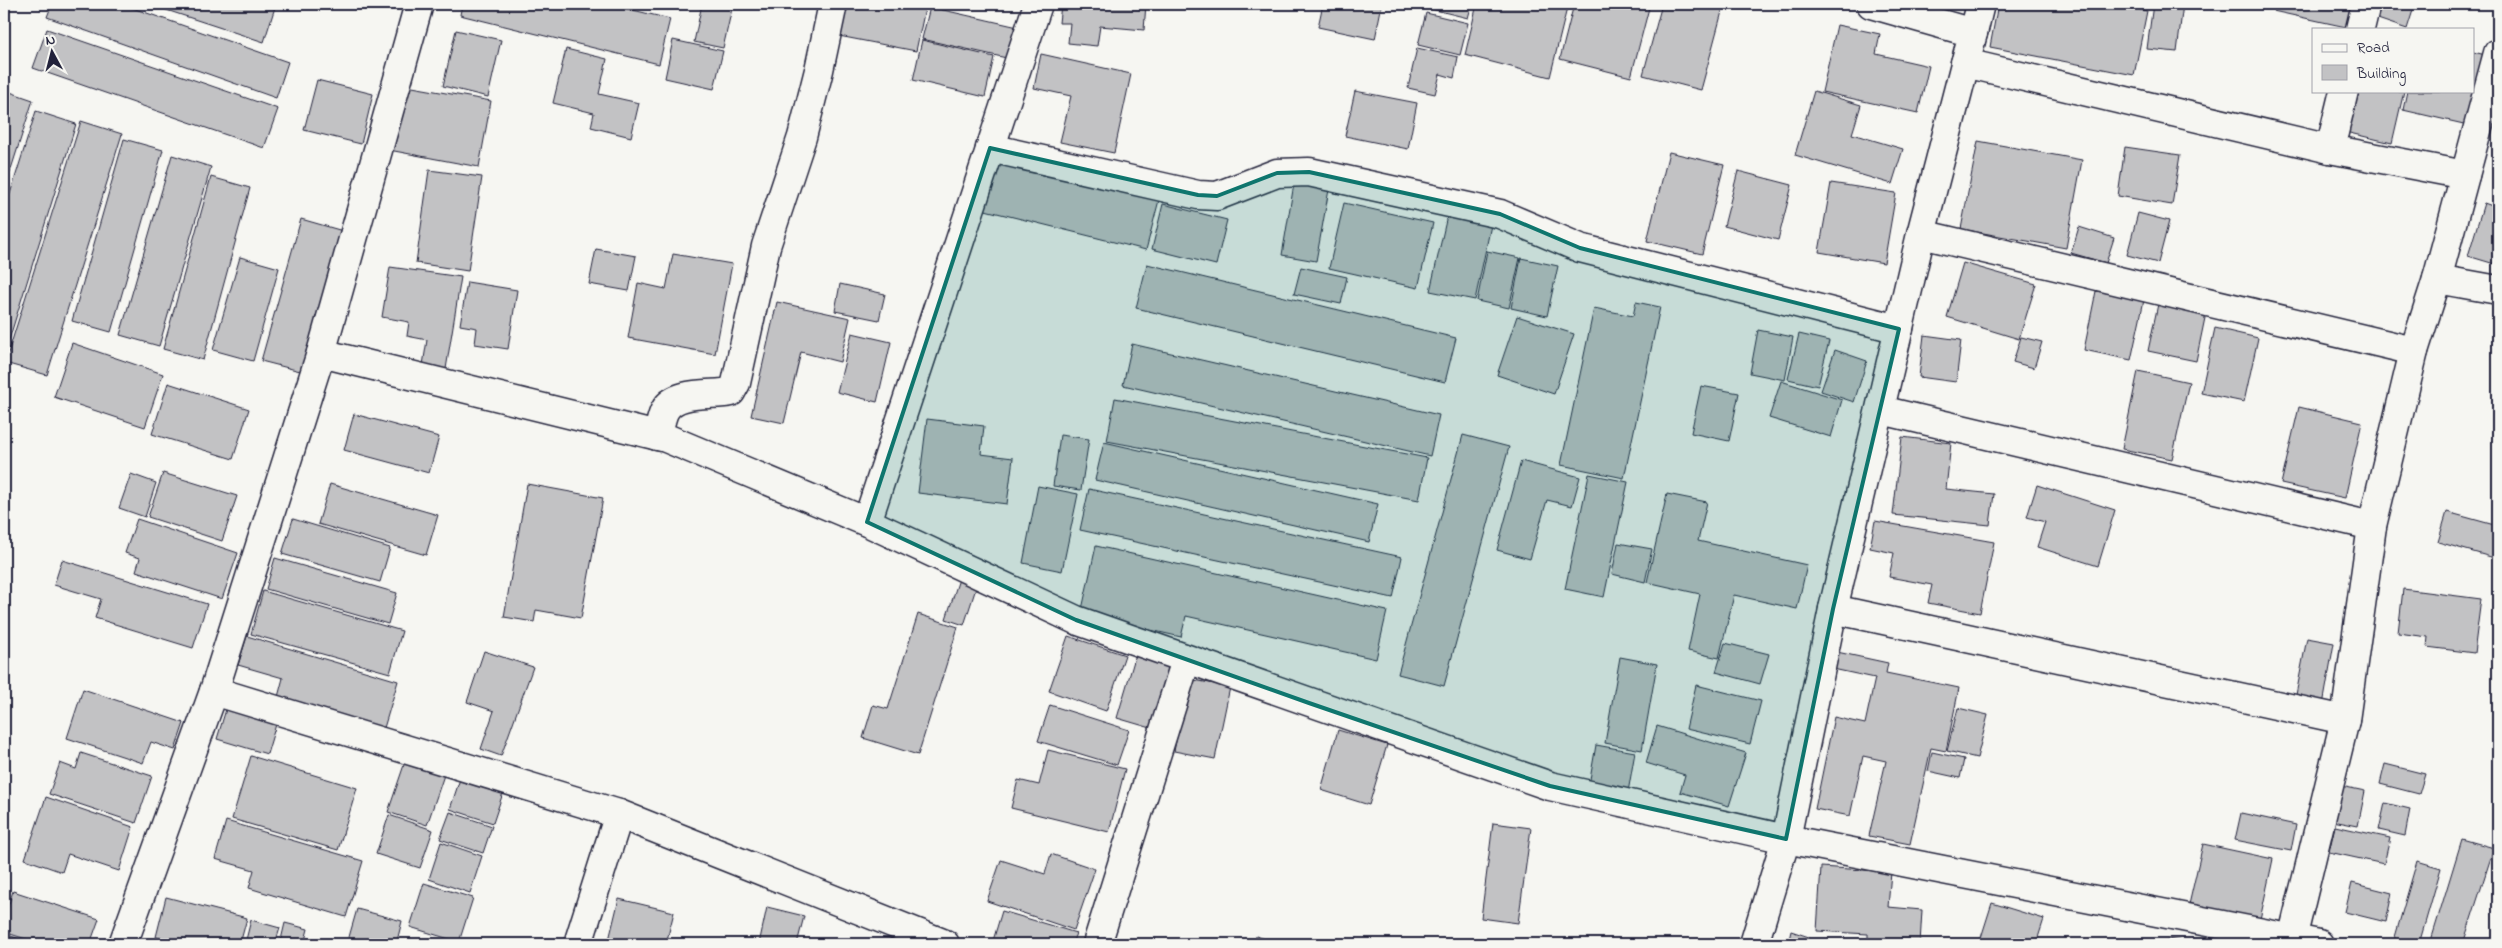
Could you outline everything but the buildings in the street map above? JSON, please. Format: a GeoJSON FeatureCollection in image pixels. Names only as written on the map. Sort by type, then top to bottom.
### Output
{"type":"FeatureCollection","features":[{"type":"Feature","properties":{"kind":"street"},"geometry":{"type":"LineString","coordinates":[[123,944],[214,691],[321,353],[419,4]]}},
{"type":"Feature","properties":{"kind":"street"},"geometry":{"type":"LineString","coordinates":[[657,436],[665,410],[672,402],[687,397],[731,392],[736,383],[766,246],[802,137],[833,4]]}},
{"type":"Feature","properties":{"kind":"street"},"geometry":{"type":"LineString","coordinates":[[867,522],[1038,4]]}},
{"type":"Feature","properties":{"kind":"street"},"geometry":{"type":"LineString","coordinates":[[1871,4],[1973,33]]}},
{"type":"Feature","properties":{"kind":"street"},"geometry":{"type":"LineString","coordinates":[[1754,944],[1786,839],[1833,609],[1921,234],[1980,4]]}},
{"type":"Feature","properties":{"kind":"street"},"geometry":{"type":"LineString","coordinates":[[2360,28],[2366,4]]}},
{"type":"Feature","properties":{"kind":"street"},"geometry":{"type":"LineString","coordinates":[[2292,940],[2345,720],[2372,526],[2414,351],[2437,279],[2498,53]]}},
{"type":"Feature","properties":{"kind":"street"},"geometry":{"type":"LineString","coordinates":[[1965,64],[2330,149],[2466,175]]}},
{"type":"Feature","properties":{"kind":"street"},"geometry":{"type":"LineString","coordinates":[[2330,149],[2344,92]]}},
{"type":"Feature","properties":{"kind":"street"},"geometry":{"type":"LineString","coordinates":[[990,148],[1198,195],[1216,196],[1277,173],[1309,172],[1500,214],[1580,248],[1899,329]]}},
{"type":"Feature","properties":{"kind":"street"},"geometry":{"type":"LineString","coordinates":[[1921,234],[2414,351]]}},
{"type":"Feature","properties":{"kind":"street"},"geometry":{"type":"LineString","coordinates":[[2437,279],[2498,290]]}},
{"type":"Feature","properties":{"kind":"street"},"geometry":{"type":"LineString","coordinates":[[321,353],[657,436],[867,522],[1076,620],[1550,786],[1786,839],[2319,944]]}},
{"type":"Feature","properties":{"kind":"street"},"geometry":{"type":"LineString","coordinates":[[1881,410],[2372,526]]}},
{"type":"Feature","properties":{"kind":"street"},"geometry":{"type":"LineString","coordinates":[[1833,609],[2345,720]]}},
{"type":"Feature","properties":{"kind":"street"},"geometry":{"type":"LineString","coordinates":[[1097,944],[1186,660]]}},
{"type":"Feature","properties":{"kind":"street"},"geometry":{"type":"LineString","coordinates":[[214,691],[619,814],[945,944]]}},
{"type":"Feature","properties":{"kind":"street"},"geometry":{"type":"LineString","coordinates":[[578,944],[619,814]]}},
{"type":"Feature","properties":{"kind":"highlighted area"},"geometry":{"type":"Polygon","coordinates":[[[990,148],[1198,195],[1217,196],[1277,173],[1309,172],[1500,214],[1580,248],[1899,329],[1833,609],[1786,839],[1550,786],[1309,703],[1076,620],[867,522],[990,148]]]}}]}
